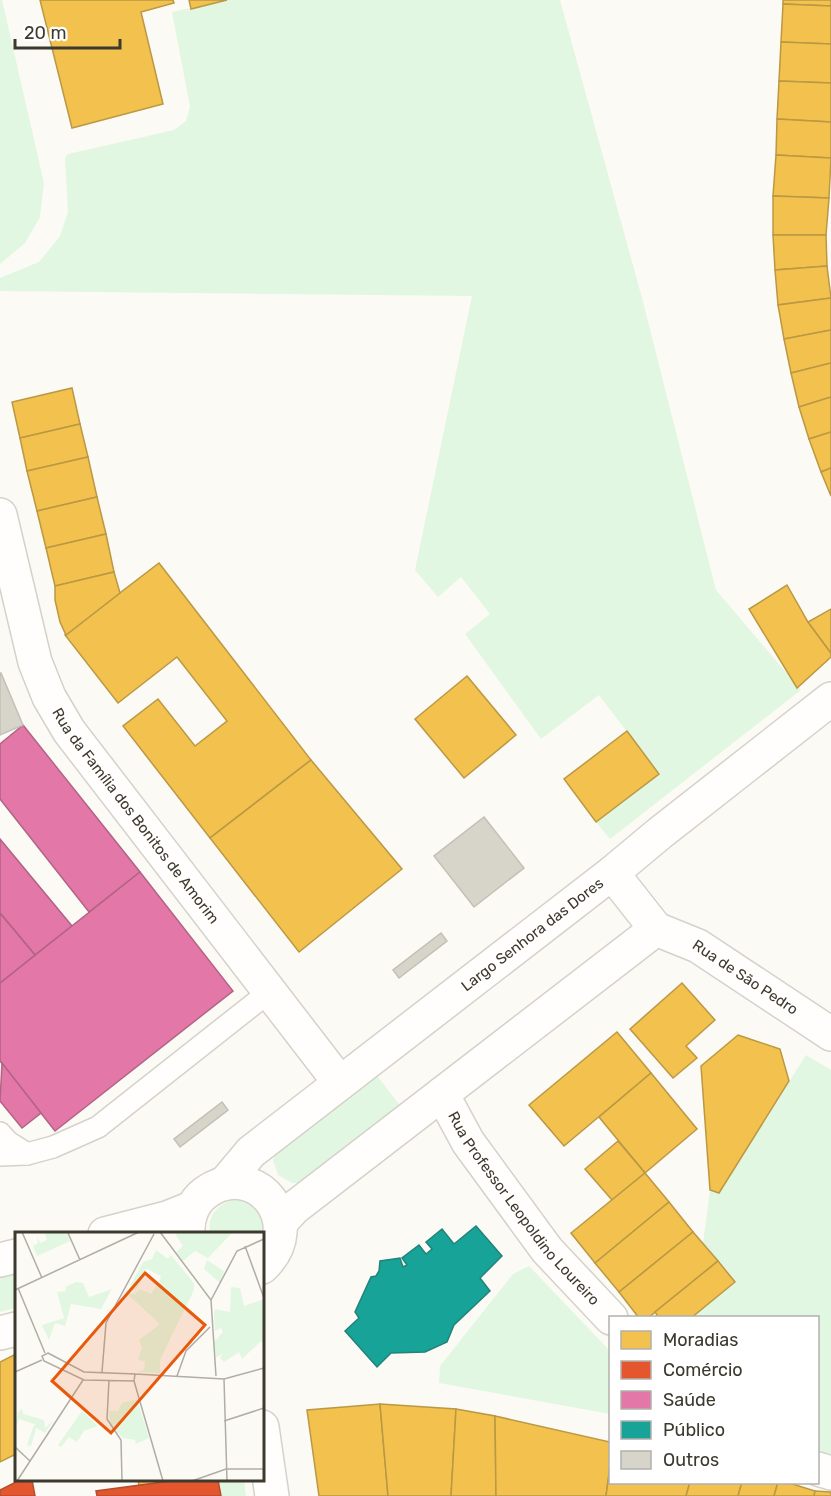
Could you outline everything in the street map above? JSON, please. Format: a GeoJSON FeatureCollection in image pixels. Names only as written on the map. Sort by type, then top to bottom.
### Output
{"type":"FeatureCollection","features":[{"type":"Feature","properties":{"kind":"main road","name":"Rua da Família dos Bonitos de Amorim"},"geometry":{"type":"LineString","coordinates":[[0,514],[33,652],[50,697],[69,731],[340,1083]]}},
{"type":"Feature","properties":{"kind":"main road"},"geometry":{"type":"LineString","coordinates":[[612,873],[831,699]]}},
{"type":"Feature","properties":{"kind":"main road","name":"Largo Senhora das Dores"},"geometry":{"type":"LineString","coordinates":[[225,1183],[251,1152],[612,873],[656,929]]}},
{"type":"Feature","properties":{"kind":"main road"},"geometry":{"type":"LineString","coordinates":[[281,1222],[294,1208],[656,929]]}},
{"type":"Feature","properties":{"kind":"main road","name":"Rua de São Pedro"},"geometry":{"type":"LineString","coordinates":[[656,929],[698,946],[831,1034]]}},
{"type":"Feature","properties":{"kind":"main road","name":"Rua Professor Leopoldino Loureiro"},"geometry":{"type":"LineString","coordinates":[[442,1094],[468,1142],[547,1250],[609,1316]]}},
{"type":"Feature","properties":{"kind":"main road"},"geometry":{"type":"LineString","coordinates":[[109,1232],[167,1218],[190,1221],[200,1196],[212,1188],[225,1183],[250,1184],[271,1198],[281,1222],[278,1247],[264,1265]]}},
{"type":"Feature","properties":{"kind":"main road"},"geometry":{"type":"LineString","coordinates":[[0,1260],[15,1256]]}},
{"type":"Feature","properties":{"kind":"main road"},"geometry":{"type":"LineString","coordinates":[[0,1333],[15,1329]]}},
{"type":"Feature","properties":{"kind":"main road"},"geometry":{"type":"LineString","coordinates":[[264,1441],[272,1496]]}},
{"type":"Feature","properties":{"kind":"lane"},"geometry":{"type":"LineString","coordinates":[[0,1155],[27,1154],[53,1147],[98,1127],[269,992]]}},
{"type":"Feature","properties":{"kind":"lane"},"geometry":{"type":"LineString","coordinates":[[0,1133],[8,1142],[27,1154]]}},
{"type":"Feature","properties":{"kind":"green space"},"geometry":{"type":"Polygon","coordinates":[[[0,0],[2,0],[44,183],[40,217],[25,243],[0,264],[0,0]]]}},
{"type":"Feature","properties":{"kind":"green space"},"geometry":{"type":"Polygon","coordinates":[[[227,0],[560,0],[642,298],[716,590],[801,690],[610,839],[596,822],[659,774],[599,695],[541,739],[465,634],[490,614],[461,577],[438,597],[415,570],[472,296],[0,291],[0,278],[39,262],[60,236],[68,212],[65,158],[68,154],[174,130],[186,121],[190,107],[172,12],[227,0]]]}},
{"type":"Feature","properties":{"kind":"green space"},"geometry":{"type":"Polygon","coordinates":[[[806,1055],[831,1070],[831,1454],[819,1451],[819,1316],[693,1316],[735,1282],[703,1243],[710,1190],[719,1193],[806,1055]]]}},
{"type":"Feature","properties":{"kind":"green space"},"geometry":{"type":"Polygon","coordinates":[[[375,1073],[401,1107],[300,1183],[292,1183],[278,1175],[273,1160],[276,1152],[375,1073]]]}},
{"type":"Feature","properties":{"kind":"green space"},"geometry":{"type":"Polygon","coordinates":[[[247,1201],[258,1209],[262,1214],[264,1232],[210,1232],[213,1214],[226,1202],[247,1201]]]}},
{"type":"Feature","properties":{"kind":"green space"},"geometry":{"type":"Polygon","coordinates":[[[529,1266],[609,1350],[609,1414],[439,1383],[440,1366],[513,1274],[529,1266]]]}},
{"type":"Feature","properties":{"kind":"green space"},"geometry":{"type":"Polygon","coordinates":[[[15,1271],[15,1308],[0,1312],[0,1275],[15,1271]]]}},
{"type":"Feature","properties":{"kind":"green space"},"geometry":{"type":"Polygon","coordinates":[[[218,1481],[244,1481],[246,1496],[221,1496],[218,1481]]]}},
{"type":"Feature","properties":{"kind":"building: Moradias"},"geometry":{"type":"Polygon","coordinates":[[[40,0],[173,0],[174,3],[141,12],[163,104],[72,128],[40,0]]]}},
{"type":"Feature","properties":{"kind":"building: Moradias"},"geometry":{"type":"Polygon","coordinates":[[[189,0],[227,0],[191,9],[189,0]]]}},
{"type":"Feature","properties":{"kind":"building: Moradias"},"geometry":{"type":"Polygon","coordinates":[[[783,0],[831,0],[831,6],[783,4],[783,0]]]}},
{"type":"Feature","properties":{"kind":"building: Moradias"},"geometry":{"type":"Polygon","coordinates":[[[783,4],[831,6],[831,44],[781,42],[783,4]]]}},
{"type":"Feature","properties":{"kind":"building: Moradias"},"geometry":{"type":"Polygon","coordinates":[[[781,42],[831,44],[831,83],[779,81],[781,42]]]}},
{"type":"Feature","properties":{"kind":"building: Moradias"},"geometry":{"type":"Polygon","coordinates":[[[779,81],[831,83],[831,122],[777,119],[779,81]]]}},
{"type":"Feature","properties":{"kind":"building: Moradias"},"geometry":{"type":"Polygon","coordinates":[[[777,119],[831,122],[831,158],[776,155],[777,119]]]}},
{"type":"Feature","properties":{"kind":"building: Moradias"},"geometry":{"type":"Polygon","coordinates":[[[776,155],[831,158],[829,198],[773,196],[776,155]]]}},
{"type":"Feature","properties":{"kind":"building: Moradias"},"geometry":{"type":"Polygon","coordinates":[[[773,196],[829,198],[826,235],[773,235],[773,196]]]}},
{"type":"Feature","properties":{"kind":"building: Moradias"},"geometry":{"type":"Polygon","coordinates":[[[773,235],[826,235],[827,266],[775,270],[773,235]]]}},
{"type":"Feature","properties":{"kind":"building: Moradias"},"geometry":{"type":"Polygon","coordinates":[[[827,266],[831,298],[778,305],[775,270],[827,266]]]}},
{"type":"Feature","properties":{"kind":"building: Moradias"},"geometry":{"type":"Polygon","coordinates":[[[831,298],[831,330],[784,339],[778,305],[831,298]]]}},
{"type":"Feature","properties":{"kind":"building: Moradias"},"geometry":{"type":"Polygon","coordinates":[[[831,330],[831,363],[791,373],[784,339],[831,330]]]}},
{"type":"Feature","properties":{"kind":"building: Moradias"},"geometry":{"type":"Polygon","coordinates":[[[831,363],[831,397],[799,407],[791,373],[831,363]]]}},
{"type":"Feature","properties":{"kind":"building: Moradias"},"geometry":{"type":"Polygon","coordinates":[[[72,388],[80,424],[20,438],[12,402],[72,388]]]}},
{"type":"Feature","properties":{"kind":"building: Moradias"},"geometry":{"type":"Polygon","coordinates":[[[831,397],[831,432],[809,439],[799,407],[831,397]]]}},
{"type":"Feature","properties":{"kind":"building: Moradias"},"geometry":{"type":"Polygon","coordinates":[[[80,424],[88,457],[27,471],[20,438],[80,424]]]}},
{"type":"Feature","properties":{"kind":"building: Moradias"},"geometry":{"type":"Polygon","coordinates":[[[831,432],[831,468],[821,472],[809,439],[831,432]]]}},
{"type":"Feature","properties":{"kind":"building: Moradias"},"geometry":{"type":"Polygon","coordinates":[[[88,457],[97,497],[37,511],[27,471],[88,457]]]}},
{"type":"Feature","properties":{"kind":"building: Moradias"},"geometry":{"type":"Polygon","coordinates":[[[831,468],[831,496],[821,472],[831,468]]]}},
{"type":"Feature","properties":{"kind":"building: Moradias"},"geometry":{"type":"Polygon","coordinates":[[[97,497],[106,534],[46,548],[37,511],[97,497]]]}},
{"type":"Feature","properties":{"kind":"building: Moradias"},"geometry":{"type":"Polygon","coordinates":[[[106,534],[114,572],[55,586],[46,548],[106,534]]]}},
{"type":"Feature","properties":{"kind":"building: Moradias"},"geometry":{"type":"Polygon","coordinates":[[[159,563],[311,760],[210,838],[123,726],[158,699],[195,746],[227,721],[177,657],[118,703],[65,635],[159,563]]]}},
{"type":"Feature","properties":{"kind":"building: Moradias"},"geometry":{"type":"Polygon","coordinates":[[[114,572],[120,593],[66,635],[60,622],[55,600],[55,586],[114,572]]]}},
{"type":"Feature","properties":{"kind":"building: Moradias"},"geometry":{"type":"Polygon","coordinates":[[[787,585],[808,622],[831,653],[831,657],[797,688],[749,609],[787,585]]]}},
{"type":"Feature","properties":{"kind":"building: Moradias"},"geometry":{"type":"Polygon","coordinates":[[[831,609],[831,653],[808,622],[831,609]]]}},
{"type":"Feature","properties":{"kind":"building: Moradias"},"geometry":{"type":"Polygon","coordinates":[[[467,676],[516,735],[464,778],[415,719],[467,676]]]}},
{"type":"Feature","properties":{"kind":"building: Moradias"},"geometry":{"type":"Polygon","coordinates":[[[627,731],[659,774],[596,822],[564,779],[627,731]]]}},
{"type":"Feature","properties":{"kind":"building: Moradias"},"geometry":{"type":"Polygon","coordinates":[[[311,760],[402,869],[299,952],[210,838],[311,760]]]}},
{"type":"Feature","properties":{"kind":"building: Moradias"},"geometry":{"type":"Polygon","coordinates":[[[682,983],[715,1020],[686,1046],[697,1058],[673,1078],[630,1029],[682,983]]]}},
{"type":"Feature","properties":{"kind":"building: Moradias"},"geometry":{"type":"Polygon","coordinates":[[[617,1032],[651,1073],[564,1146],[529,1105],[617,1032]]]}},
{"type":"Feature","properties":{"kind":"building: Moradias"},"geometry":{"type":"Polygon","coordinates":[[[738,1035],[780,1049],[789,1081],[719,1193],[710,1190],[701,1066],[738,1035]]]}},
{"type":"Feature","properties":{"kind":"building: Moradias"},"geometry":{"type":"Polygon","coordinates":[[[651,1073],[697,1129],[645,1173],[599,1117],[651,1073]]]}},
{"type":"Feature","properties":{"kind":"building: Moradias"},"geometry":{"type":"Polygon","coordinates":[[[618,1141],[645,1173],[612,1200],[585,1169],[618,1141]]]}},
{"type":"Feature","properties":{"kind":"building: Moradias"},"geometry":{"type":"Polygon","coordinates":[[[645,1173],[669,1202],[595,1263],[571,1233],[645,1173]]]}},
{"type":"Feature","properties":{"kind":"building: Moradias"},"geometry":{"type":"Polygon","coordinates":[[[669,1202],[693,1232],[619,1292],[595,1263],[669,1202]]]}},
{"type":"Feature","properties":{"kind":"building: Moradias"},"geometry":{"type":"Polygon","coordinates":[[[693,1232],[718,1261],[650,1316],[637,1316],[619,1292],[693,1232]]]}},
{"type":"Feature","properties":{"kind":"building: Moradias"},"geometry":{"type":"Polygon","coordinates":[[[718,1261],[735,1282],[693,1316],[658,1316],[655,1312],[718,1261]]]}},
{"type":"Feature","properties":{"kind":"building: Moradias"},"geometry":{"type":"Polygon","coordinates":[[[15,1354],[15,1454],[0,1462],[0,1362],[15,1354]]]}},
{"type":"Feature","properties":{"kind":"building: Moradias"},"geometry":{"type":"Polygon","coordinates":[[[380,1404],[388,1496],[319,1496],[307,1410],[380,1404]]]}},
{"type":"Feature","properties":{"kind":"building: Moradias"},"geometry":{"type":"Polygon","coordinates":[[[380,1404],[456,1409],[451,1496],[388,1496],[380,1404]]]}},
{"type":"Feature","properties":{"kind":"building: Moradias"},"geometry":{"type":"Polygon","coordinates":[[[456,1409],[495,1416],[496,1496],[451,1496],[456,1409]]]}},
{"type":"Feature","properties":{"kind":"building: Moradias"},"geometry":{"type":"Polygon","coordinates":[[[495,1416],[609,1442],[606,1496],[496,1496],[495,1416]]]}},
{"type":"Feature","properties":{"kind":"building: Moradias"},"geometry":{"type":"Polygon","coordinates":[[[609,1474],[609,1484],[689,1484],[686,1496],[606,1496],[609,1474]]]}},
{"type":"Feature","properties":{"kind":"building: Moradias"},"geometry":{"type":"Polygon","coordinates":[[[138,1481],[172,1481],[139,1486],[138,1481]]]}},
{"type":"Feature","properties":{"kind":"building: Moradias"},"geometry":{"type":"Polygon","coordinates":[[[689,1484],[741,1484],[738,1496],[686,1496],[689,1484]]]}},
{"type":"Feature","properties":{"kind":"building: Moradias"},"geometry":{"type":"Polygon","coordinates":[[[741,1484],[777,1484],[774,1496],[738,1496],[741,1484]]]}},
{"type":"Feature","properties":{"kind":"building: Moradias"},"geometry":{"type":"Polygon","coordinates":[[[777,1484],[792,1484],[815,1491],[814,1496],[774,1496],[777,1484]]]}},
{"type":"Feature","properties":{"kind":"building: Moradias"},"geometry":{"type":"Polygon","coordinates":[[[815,1491],[831,1492],[831,1496],[814,1496],[815,1491]]]}},
{"type":"Feature","properties":{"kind":"building: Comércio"},"geometry":{"type":"Polygon","coordinates":[[[18,1481],[32,1481],[35,1496],[0,1496],[0,1490],[18,1481]]]}},
{"type":"Feature","properties":{"kind":"building: Comércio"},"geometry":{"type":"Polygon","coordinates":[[[171,1481],[218,1481],[221,1496],[97,1496],[96,1491],[171,1481]]]}},
{"type":"Feature","properties":{"kind":"building: Saúde"},"geometry":{"type":"Polygon","coordinates":[[[23,725],[140,872],[89,912],[0,799],[0,744],[23,725]]]}},
{"type":"Feature","properties":{"kind":"building: Saúde"},"geometry":{"type":"Polygon","coordinates":[[[0,839],[72,926],[35,955],[0,913],[0,839]]]}},
{"type":"Feature","properties":{"kind":"building: Saúde"},"geometry":{"type":"Polygon","coordinates":[[[140,872],[233,991],[55,1131],[0,1061],[0,983],[140,872]]]}},
{"type":"Feature","properties":{"kind":"building: Saúde"},"geometry":{"type":"Polygon","coordinates":[[[0,913],[35,955],[0,983],[0,913]]]}},
{"type":"Feature","properties":{"kind":"building: Saúde"},"geometry":{"type":"Polygon","coordinates":[[[2,1063],[41,1113],[22,1128],[0,1101],[2,1063]]]}},
{"type":"Feature","properties":{"kind":"building: Público"},"geometry":{"type":"Polygon","coordinates":[[[476,1226],[502,1256],[480,1278],[490,1291],[454,1325],[447,1342],[425,1352],[391,1353],[377,1367],[345,1331],[359,1318],[355,1312],[371,1277],[376,1276],[379,1271],[380,1261],[400,1258],[403,1267],[407,1265],[402,1258],[419,1245],[426,1254],[432,1249],[426,1242],[442,1229],[454,1244],[476,1226]]]}},
{"type":"Feature","properties":{"kind":"building: Outros"},"geometry":{"type":"Polygon","coordinates":[[[0,673],[23,725],[0,735],[0,673]]]}},
{"type":"Feature","properties":{"kind":"building: Outros"},"geometry":{"type":"Polygon","coordinates":[[[484,817],[524,868],[474,907],[434,856],[484,817]]]}},
{"type":"Feature","properties":{"kind":"building: Outros"},"geometry":{"type":"Polygon","coordinates":[[[441,933],[447,941],[399,978],[393,970],[441,933]]]}},
{"type":"Feature","properties":{"kind":"building: Outros"},"geometry":{"type":"Polygon","coordinates":[[[222,1102],[228,1110],[180,1147],[174,1139],[222,1102]]]}}]}
